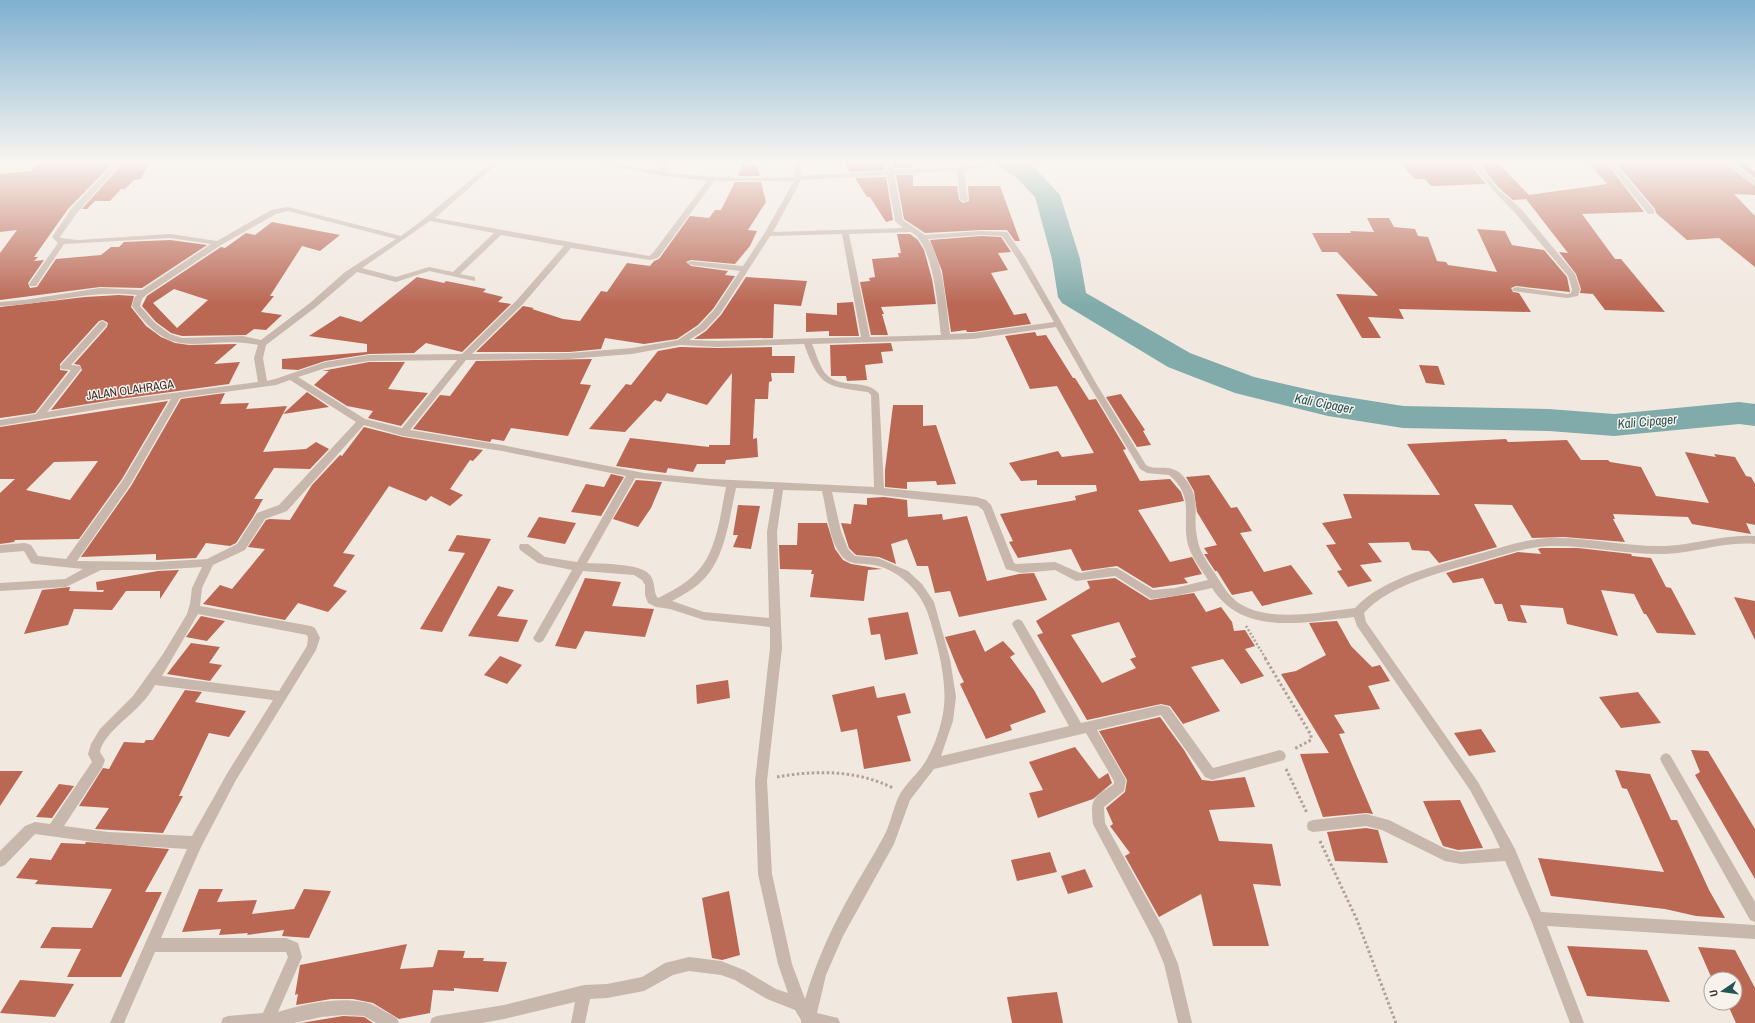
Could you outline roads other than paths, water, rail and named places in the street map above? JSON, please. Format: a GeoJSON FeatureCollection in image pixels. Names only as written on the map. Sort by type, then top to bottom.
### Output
{"type":"FeatureCollection","features":[{"type":"Feature","properties":{"kind":"street"},"geometry":{"type":"LineString","coordinates":[[75,210],[56,237],[62,242],[170,236],[218,243]]}},
{"type":"Feature","properties":{"kind":"street"},"geometry":{"type":"LineString","coordinates":[[263,343],[251,339],[238,338],[193,342],[170,339],[159,333],[148,323],[136,306],[138,298],[143,293],[218,243],[274,212],[285,210]]}},
{"type":"Feature","properties":{"kind":"street"},"geometry":{"type":"LineString","coordinates":[[291,210],[401,238]]}},
{"type":"Feature","properties":{"kind":"street"},"geometry":{"type":"LineString","coordinates":[[263,384],[258,359],[259,349],[263,343],[313,305],[355,269],[429,219],[440,210]]}},
{"type":"Feature","properties":{"kind":"street"},"geometry":{"type":"LineString","coordinates":[[429,219],[569,245],[650,258],[655,256],[689,210]]}},
{"type":"Feature","properties":{"kind":"street"},"geometry":{"type":"LineString","coordinates":[[680,342],[702,328],[717,312],[768,234],[781,210]]}},
{"type":"Feature","properties":{"kind":"street"},"geometry":{"type":"LineString","coordinates":[[897,210],[899,221],[923,237],[930,250],[946,337]]}},
{"type":"Feature","properties":{"kind":"street"},"geometry":{"type":"LineString","coordinates":[[1516,289],[1567,296],[1575,294],[1576,289],[1572,276],[1517,210]]}},
{"type":"Feature","properties":{"kind":"street"},"geometry":{"type":"LineString","coordinates":[[768,234],[911,230]]}},
{"type":"Feature","properties":{"kind":"street"},"geometry":{"type":"LineString","coordinates":[[454,275],[500,232]]}},
{"type":"Feature","properties":{"kind":"street"},"geometry":{"type":"LineString","coordinates":[[923,237],[995,232],[1005,235],[1021,258],[1093,385],[1144,467],[1148,470],[1169,470],[1176,474],[1185,486],[1192,499],[1193,508],[1191,521],[1193,544],[1197,554],[1215,583],[1234,606],[1260,616],[1280,619],[1358,612]]}},
{"type":"Feature","properties":{"kind":"street"},"geometry":{"type":"LineString","coordinates":[[845,233],[866,339]]}},
{"type":"Feature","properties":{"kind":"street"},"geometry":{"type":"LineString","coordinates":[[33,284],[62,242]]}},
{"type":"Feature","properties":{"kind":"street"},"geometry":{"type":"LineString","coordinates":[[404,432],[464,358],[520,302],[569,245]]}},
{"type":"Feature","properties":{"kind":"street"},"geometry":{"type":"LineString","coordinates":[[691,262],[746,269]]}},
{"type":"Feature","properties":{"kind":"street"},"geometry":{"type":"LineString","coordinates":[[355,269],[396,280],[429,269],[472,279]]}},
{"type":"Feature","properties":{"kind":"street"},"geometry":{"type":"LineString","coordinates":[[0,304],[36,302],[92,291],[108,290],[143,293]]}},
{"type":"Feature","properties":{"kind":"street"},"geometry":{"type":"LineString","coordinates":[[39,416],[77,369],[64,367],[103,324]]}},
{"type":"Feature","properties":{"kind":"street"},"geometry":{"type":"LineString","coordinates":[[680,342],[717,344],[973,336],[1059,324]]}},
{"type":"Feature","properties":{"kind":"street"},"geometry":{"type":"LineString","coordinates":[[806,341],[819,372],[829,382],[871,390],[875,394],[879,490]]}},
{"type":"Feature","properties":{"kind":"street","name":"JALAN OLAHRAGA"},"geometry":{"type":"LineString","coordinates":[[0,423],[112,404],[263,384],[326,366],[362,359],[569,356],[632,351],[680,342]]}},
{"type":"Feature","properties":{"kind":"street"},"geometry":{"type":"LineString","coordinates":[[291,377],[362,421],[419,436],[502,448],[632,474],[732,484],[879,490],[976,501],[982,503],[987,508],[1010,566],[1016,569],[1059,566],[1069,574],[1080,577],[1117,572],[1151,595],[1175,592],[1215,583]]}},
{"type":"Feature","properties":{"kind":"street"},"geometry":{"type":"LineString","coordinates":[[68,564],[99,525],[151,445],[177,396]]}},
{"type":"Feature","properties":{"kind":"street"},"geometry":{"type":"LineString","coordinates":[[0,549],[27,548],[36,560],[68,564],[99,566],[208,563],[241,547],[261,516],[283,508],[362,421]]}},
{"type":"Feature","properties":{"kind":"street"},"geometry":{"type":"LineString","coordinates":[[539,638],[632,474]]}},
{"type":"Feature","properties":{"kind":"street"},"geometry":{"type":"LineString","coordinates":[[661,602],[702,576],[709,566],[715,550],[732,484]]}},
{"type":"Feature","properties":{"kind":"street"},"geometry":{"type":"LineString","coordinates":[[779,486],[772,532],[776,648],[761,781],[765,874],[785,964],[800,1005],[808,1021]]}},
{"type":"Feature","properties":{"kind":"street"},"geometry":{"type":"LineString","coordinates":[[808,1021],[822,964],[852,904],[887,844],[906,796],[931,764],[947,722],[950,705],[950,688],[932,610],[924,593],[914,581],[903,574],[877,562],[854,560],[843,551],[826,488]]}},
{"type":"Feature","properties":{"kind":"street"},"geometry":{"type":"LineString","coordinates":[[1577,1023],[1510,854],[1474,786],[1361,623],[1358,612],[1360,608],[1375,597],[1431,571],[1519,545],[1535,543],[1571,543],[1659,550],[1689,547],[1721,540],[1755,540]]}},
{"type":"Feature","properties":{"kind":"street"},"geometry":{"type":"LineString","coordinates":[[524,547],[542,560],[565,565],[640,572],[646,577],[650,586],[650,595],[652,600],[704,616],[774,623]]}},
{"type":"Feature","properties":{"kind":"street"},"geometry":{"type":"LineString","coordinates":[[53,831],[98,764],[99,760],[94,754],[94,750],[99,742],[115,720],[136,700],[168,656],[194,609],[197,588],[208,563]]}},
{"type":"Feature","properties":{"kind":"street"},"geometry":{"type":"LineString","coordinates":[[0,587],[66,584],[99,566]]}},
{"type":"Feature","properties":{"kind":"street"},"geometry":{"type":"LineString","coordinates":[[117,1023],[196,843],[232,776],[312,647],[314,638],[311,631],[194,609]]}},
{"type":"Feature","properties":{"kind":"street"},"geometry":{"type":"LineString","coordinates":[[1018,624],[1084,728],[1120,780],[1120,787],[1101,800],[1097,806],[1099,824],[1158,933],[1171,964],[1185,1023]]}},
{"type":"Feature","properties":{"kind":"street"},"geometry":{"type":"LineString","coordinates":[[152,680],[281,696]]}},
{"type":"Feature","properties":{"kind":"street"},"geometry":{"type":"LineString","coordinates":[[931,764],[1161,710],[1165,711],[1206,770],[1212,774],[1280,756]]}},
{"type":"Feature","properties":{"kind":"street"},"geometry":{"type":"LineString","coordinates":[[1666,759],[1755,915]]}},
{"type":"Feature","properties":{"kind":"street"},"geometry":{"type":"LineString","coordinates":[[1313,826],[1366,820],[1384,824],[1445,855],[1461,858],[1510,854]]}},
{"type":"Feature","properties":{"kind":"street"},"geometry":{"type":"LineString","coordinates":[[0,860],[32,828],[108,838],[196,843]]}},
{"type":"Feature","properties":{"kind":"street"},"geometry":{"type":"LineString","coordinates":[[1537,919],[1755,932]]}},
{"type":"Feature","properties":{"kind":"street"},"geometry":{"type":"LineString","coordinates":[[151,945],[286,945],[293,948],[295,957],[276,1020]]}},
{"type":"Feature","properties":{"kind":"street"},"geometry":{"type":"LineString","coordinates":[[437,1023],[504,1012],[584,992],[607,991],[644,984],[670,968],[689,964],[705,965],[739,975],[772,994],[800,1005]]}},
{"type":"Feature","properties":{"kind":"street"},"geometry":{"type":"LineString","coordinates":[[578,1023],[584,992]]}},
{"type":"Feature","properties":{"kind":"street"},"geometry":{"type":"LineString","coordinates":[[228,1023],[276,1020],[324,1009],[346,1008],[365,1009],[392,1023]]}},
{"type":"Feature","properties":{"kind":"street"},"geometry":{"type":"LineString","coordinates":[[808,1021],[833,1023]]}},
{"type":"Feature","properties":{"kind":"waterway","name":"Kali Cipager"},"geometry":{"type":"LineString","coordinates":[[1051,210],[1066,259],[1072,297],[1179,360],[1246,386],[1328,405],[1403,417],[1549,420],[1614,425],[1739,413],[1755,415]]}}]}
